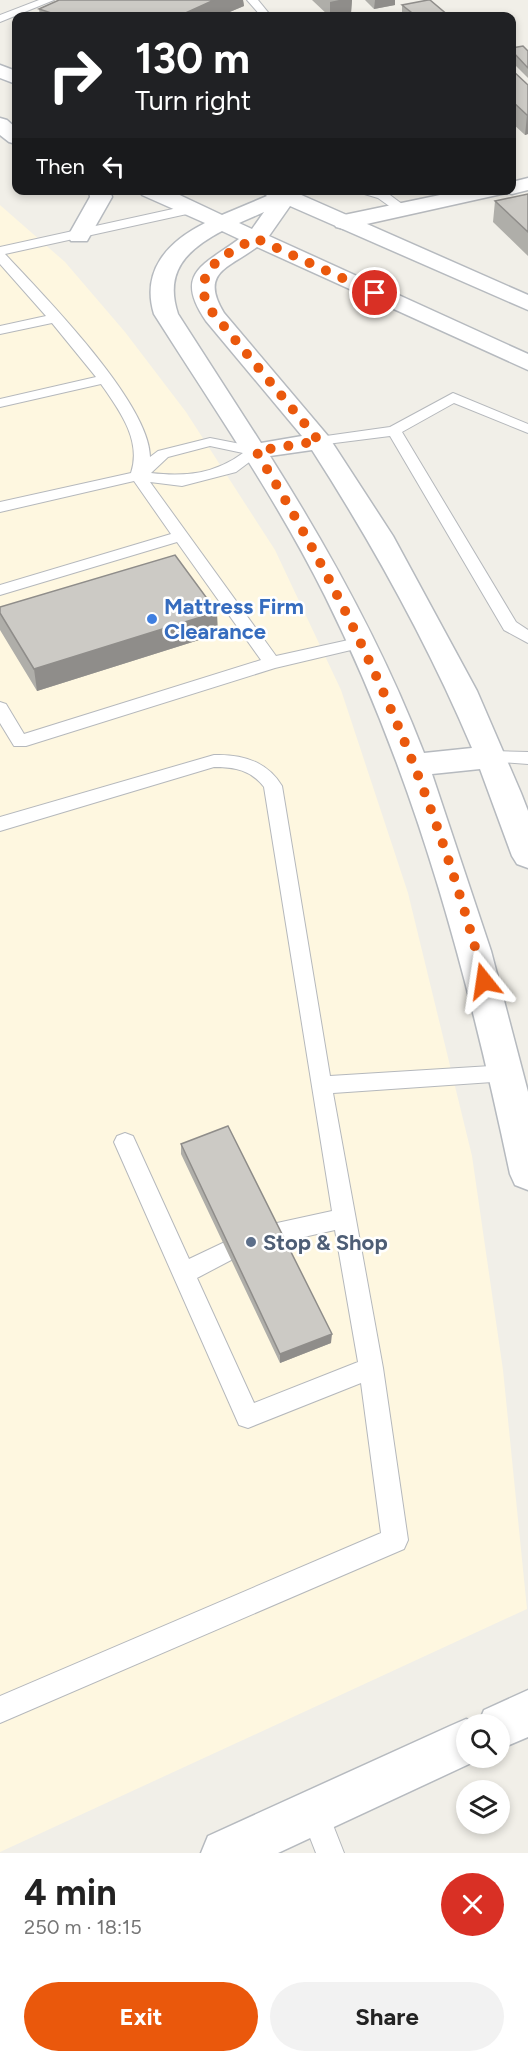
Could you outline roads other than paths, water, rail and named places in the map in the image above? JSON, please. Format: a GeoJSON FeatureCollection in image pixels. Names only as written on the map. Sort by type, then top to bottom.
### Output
{"type":"FeatureCollection","features":[{"type":"Feature","properties":{"kind":"main road"},"geometry":{"type":"LineString","coordinates":[[0,123],[12,134]]}},
{"type":"Feature","properties":{"kind":"main road"},"geometry":{"type":"LineString","coordinates":[[79,236],[96,211],[100,195]]}},
{"type":"Feature","properties":{"kind":"main road"},"geometry":{"type":"LineString","coordinates":[[161,195],[528,363]]}},
{"type":"Feature","properties":{"kind":"main road"},"geometry":{"type":"LineString","coordinates":[[281,195],[220,222],[181,248],[163,273],[159,293],[166,314],[256,451],[314,549],[362,642],[414,765],[470,930],[507,1073],[528,1174]]}},
{"type":"Feature","properties":{"kind":"main road"},"geometry":{"type":"LineString","coordinates":[[284,195],[255,238],[207,271],[202,283],[203,296],[214,316],[319,441],[408,585],[452,670],[491,757],[528,856]]}},
{"type":"Feature","properties":{"kind":"main road"},"geometry":{"type":"LineString","coordinates":[[289,195],[344,222],[528,303]]}},
{"type":"Feature","properties":{"kind":"main road"},"geometry":{"type":"LineString","coordinates":[[344,222],[474,195]]}},
{"type":"Feature","properties":{"kind":"main road"},"geometry":{"type":"LineString","coordinates":[[455,330],[528,345]]}},
{"type":"Feature","properties":{"kind":"main road"},"geometry":{"type":"LineString","coordinates":[[256,451],[319,441]]}},
{"type":"Feature","properties":{"kind":"main road"},"geometry":{"type":"LineString","coordinates":[[414,765],[491,757]]}},
{"type":"Feature","properties":{"kind":"main road"},"geometry":{"type":"LineString","coordinates":[[510,1721],[528,1713]]}},
{"type":"Feature","properties":{"kind":"main road"},"geometry":{"type":"LineString","coordinates":[[225,1853],[322,1833],[456,1748]]}},
{"type":"Feature","properties":{"kind":"lane"},"geometry":{"type":"LineString","coordinates":[[18,12],[49,0]]}},
{"type":"Feature","properties":{"kind":"lane"},"geometry":{"type":"LineString","coordinates":[[252,0],[262,12]]}},
{"type":"Feature","properties":{"kind":"lane"},"geometry":{"type":"LineString","coordinates":[[390,195],[404,210]]}},
{"type":"Feature","properties":{"kind":"lane"},"geometry":{"type":"LineString","coordinates":[[0,251],[79,236],[191,209]]}},
{"type":"Feature","properties":{"kind":"lane"},"geometry":{"type":"LineString","coordinates":[[0,256],[55,318],[104,379],[126,411],[139,437],[142,450],[138,476],[272,663]]}},
{"type":"Feature","properties":{"kind":"lane"},"geometry":{"type":"LineString","coordinates":[[3,331],[55,318]]}},
{"type":"Feature","properties":{"kind":"lane"},"geometry":{"type":"LineString","coordinates":[[0,403],[104,379]]}},
{"type":"Feature","properties":{"kind":"lane"},"geometry":{"type":"LineString","coordinates":[[319,441],[394,431],[453,397],[528,429]]}},
{"type":"Feature","properties":{"kind":"lane"},"geometry":{"type":"LineString","coordinates":[[394,431],[510,626],[528,638]]}},
{"type":"Feature","properties":{"kind":"lane"},"geometry":{"type":"LineString","coordinates":[[138,476],[163,454],[210,442],[256,451]]}},
{"type":"Feature","properties":{"kind":"lane"},"geometry":{"type":"LineString","coordinates":[[0,507],[138,476],[182,482],[231,469],[256,451]]}},
{"type":"Feature","properties":{"kind":"lane"},"geometry":{"type":"LineString","coordinates":[[0,590],[182,537]]}},
{"type":"Feature","properties":{"kind":"lane"},"geometry":{"type":"LineString","coordinates":[[0,708],[20,742],[272,663],[362,642]]}},
{"type":"Feature","properties":{"kind":"lane"},"geometry":{"type":"LineString","coordinates":[[491,757],[528,758]]}},
{"type":"Feature","properties":{"kind":"lane"},"geometry":{"type":"LineString","coordinates":[[0,824],[205,763],[230,761],[245,763],[267,776],[276,795],[321,1085],[371,1368],[395,1540],[0,1710]]}},
{"type":"Feature","properties":{"kind":"lane"},"geometry":{"type":"LineString","coordinates":[[321,1085],[507,1073]]}},
{"type":"Feature","properties":{"kind":"lane"},"geometry":{"type":"LineString","coordinates":[[125,1142],[248,1417],[371,1368]]}},
{"type":"Feature","properties":{"kind":"lane"},"geometry":{"type":"LineString","coordinates":[[277,1233],[344,1218]]}},
{"type":"Feature","properties":{"kind":"lane"},"geometry":{"type":"LineString","coordinates":[[184,1274],[227,1251]]}},
{"type":"Feature","properties":{"kind":"place","name":"Mattress Firm Clearance"},"geometry":{"type":"Point","coordinates":[152,619]}},
{"type":"Feature","properties":{"kind":"place","name":"Stop & Shop"},"geometry":{"type":"Point","coordinates":[251,1242]}}]}
